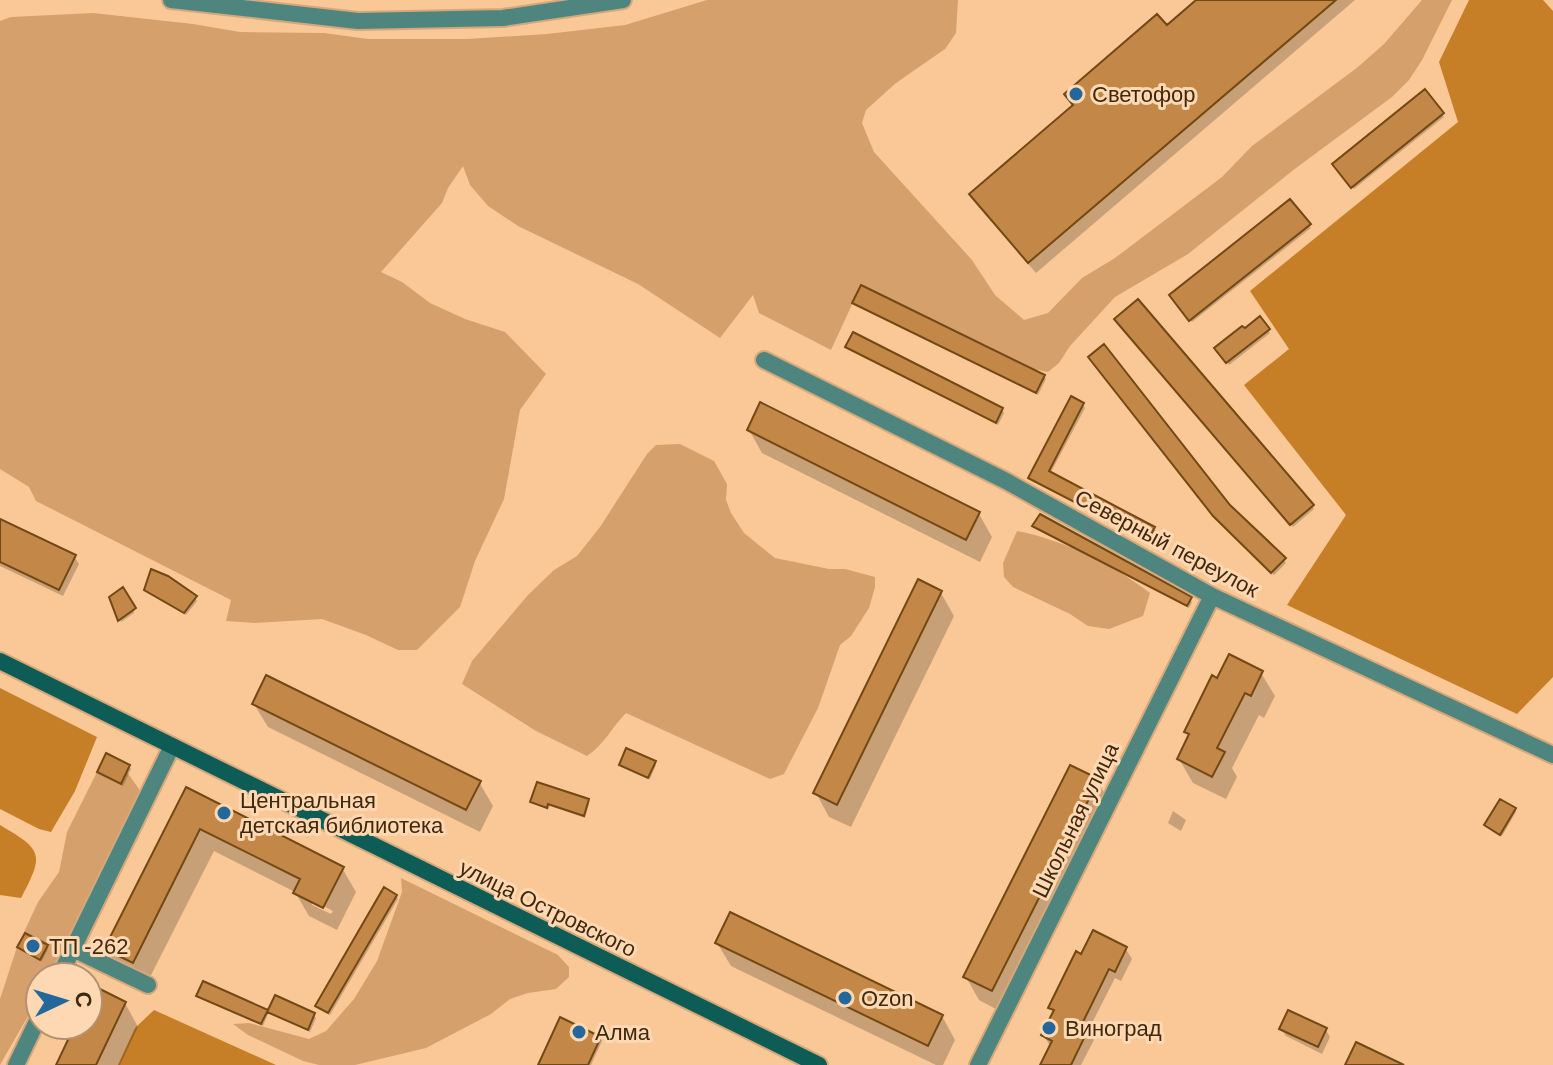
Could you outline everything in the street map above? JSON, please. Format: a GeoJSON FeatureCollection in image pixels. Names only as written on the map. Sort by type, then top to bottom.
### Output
{"type":"FeatureCollection","features":[{"type":"Feature","properties":{"kind":"main road","name":"улица Островского"},"geometry":{"type":"LineString","coordinates":[[0,661],[819,1065]]}},
{"type":"Feature","properties":{"kind":"street"},"geometry":{"type":"LineString","coordinates":[[171,0],[358,21],[503,18],[623,0]]}},
{"type":"Feature","properties":{"kind":"street","name":"Северный переулок"},"geometry":{"type":"LineString","coordinates":[[764,360],[1006,481],[1212,596],[1553,755]]}},
{"type":"Feature","properties":{"kind":"street","name":"Школьная улица"},"geometry":{"type":"LineString","coordinates":[[978,1065],[1212,596]]}},
{"type":"Feature","properties":{"kind":"street"},"geometry":{"type":"LineString","coordinates":[[67,961],[172,746]]}},
{"type":"Feature","properties":{"kind":"street"},"geometry":{"type":"LineString","coordinates":[[73,949],[148,985]]}},
{"type":"Feature","properties":{"kind":"street"},"geometry":{"type":"LineString","coordinates":[[16,1065],[28,1041]]}},
{"type":"Feature","properties":{"kind":"shaded area"},"geometry":{"type":"Polygon","coordinates":[[[707,0],[958,0],[956,33],[945,49],[896,83],[866,110],[862,123],[874,152],[972,260],[995,295],[1024,320],[1048,313],[1082,278],[1115,258],[1222,177],[1252,146],[1384,44],[1422,0],[1452,0],[1422,60],[1409,80],[1392,97],[1188,254],[1115,297],[1048,372],[1033,369],[861,285],[831,350],[759,313],[753,295],[720,338],[638,284],[518,226],[488,206],[470,185],[463,166],[442,203],[381,272],[402,282],[430,303],[505,332],[546,374],[520,410],[504,499],[475,561],[460,607],[417,650],[398,650],[322,619],[255,623],[226,621],[231,600],[36,501],[29,487],[0,469],[0,21],[11,17],[93,13],[240,32],[324,33],[368,39],[467,39],[625,25],[707,0]]]}},
{"type":"Feature","properties":{"kind":"shaded area"},"geometry":{"type":"Polygon","coordinates":[[[1469,0],[1543,0],[1553,11],[1553,677],[1517,714],[1287,605],[1346,515],[1244,385],[1289,349],[1250,291],[1458,122],[1439,62],[1469,0]]]}},
{"type":"Feature","properties":{"kind":"shaded area"},"geometry":{"type":"Polygon","coordinates":[[[680,444],[714,461],[727,484],[726,500],[731,513],[744,533],[775,558],[875,577],[869,608],[851,636],[840,645],[818,708],[784,774],[770,779],[626,713],[587,756],[536,731],[462,684],[472,661],[528,595],[554,570],[577,556],[600,527],[647,454],[656,445],[680,444]]]}},
{"type":"Feature","properties":{"kind":"shaded area"},"geometry":{"type":"Polygon","coordinates":[[[1017,531],[1070,547],[1135,582],[1150,593],[1143,616],[1109,629],[1088,626],[1013,587],[1004,577],[1003,563],[1017,531]]]}},
{"type":"Feature","properties":{"kind":"shaded area"},"geometry":{"type":"Polygon","coordinates":[[[0,688],[97,737],[75,791],[51,832],[0,809],[0,688]]]}},
{"type":"Feature","properties":{"kind":"shaded area"},"geometry":{"type":"Polygon","coordinates":[[[97,772],[121,784],[127,772],[141,792],[58,961],[24,961],[24,1023],[0,1065],[0,999],[17,947],[38,902],[59,872],[67,832],[97,772]]]}},
{"type":"Feature","properties":{"kind":"shaded area"},"geometry":{"type":"Polygon","coordinates":[[[0,825],[24,841],[35,854],[34,871],[21,898],[0,895],[0,825]]]}},
{"type":"Feature","properties":{"kind":"shaded area"},"geometry":{"type":"Polygon","coordinates":[[[401,878],[558,955],[569,967],[569,977],[556,989],[510,999],[491,1014],[426,1048],[355,1065],[319,1065],[303,1061],[248,1035],[233,1024],[249,1023],[309,1039],[326,1031],[354,999],[377,961],[402,892],[401,878]]]}},
{"type":"Feature","properties":{"kind":"shaded area"},"geometry":{"type":"Polygon","coordinates":[[[154,1010],[276,1065],[118,1065],[135,1028],[154,1010]]]}},
{"type":"Feature","properties":{"kind":"building"},"geometry":{"type":"Polygon","coordinates":[[[1196,0],[1336,0],[1028,263],[969,194],[1073,105],[1064,94],[1157,14],[1167,25],[1196,0]]]}},
{"type":"Feature","properties":{"kind":"building"},"geometry":{"type":"Polygon","coordinates":[[[1425,89],[1444,113],[1351,188],[1332,164],[1425,89]]]}},
{"type":"Feature","properties":{"kind":"building"},"geometry":{"type":"Polygon","coordinates":[[[1290,199],[1311,224],[1189,321],[1169,295],[1290,199]]]}},
{"type":"Feature","properties":{"kind":"building"},"geometry":{"type":"Polygon","coordinates":[[[861,285],[1045,375],[1036,393],[852,303],[861,285]]]}},
{"type":"Feature","properties":{"kind":"building"},"geometry":{"type":"Polygon","coordinates":[[[1138,299],[1314,505],[1290,525],[1114,319],[1138,299]]]}},
{"type":"Feature","properties":{"kind":"building"},"geometry":{"type":"Polygon","coordinates":[[[1260,316],[1270,329],[1226,363],[1214,348],[1260,316]]]}},
{"type":"Feature","properties":{"kind":"building"},"geometry":{"type":"Polygon","coordinates":[[[853,332],[1003,408],[996,423],[845,347],[853,332]]]}},
{"type":"Feature","properties":{"kind":"building"},"geometry":{"type":"Polygon","coordinates":[[[1104,344],[1230,505],[1286,558],[1271,573],[1213,516],[1088,357],[1104,344]]]}},
{"type":"Feature","properties":{"kind":"building"},"geometry":{"type":"Polygon","coordinates":[[[1071,396],[1084,403],[1049,471],[1155,527],[1148,540],[1028,478],[1071,396]]]}},
{"type":"Feature","properties":{"kind":"building"},"geometry":{"type":"Polygon","coordinates":[[[760,402],[980,512],[966,540],[747,430],[760,402]]]}},
{"type":"Feature","properties":{"kind":"building"},"geometry":{"type":"Polygon","coordinates":[[[1040,514],[1192,597],[1187,606],[1032,526],[1040,514]]]}},
{"type":"Feature","properties":{"kind":"building"},"geometry":{"type":"Polygon","coordinates":[[[0,519],[76,555],[59,590],[0,562],[0,519]]]}},
{"type":"Feature","properties":{"kind":"building"},"geometry":{"type":"Polygon","coordinates":[[[151,569],[168,576],[197,596],[184,613],[144,590],[151,569]]]}},
{"type":"Feature","properties":{"kind":"building"},"geometry":{"type":"Polygon","coordinates":[[[918,579],[942,591],[837,805],[813,793],[918,579]]]}},
{"type":"Feature","properties":{"kind":"building"},"geometry":{"type":"Polygon","coordinates":[[[123,587],[136,608],[118,621],[109,597],[123,587]]]}},
{"type":"Feature","properties":{"kind":"building"},"geometry":{"type":"Polygon","coordinates":[[[1229,654],[1263,671],[1251,696],[1245,693],[1217,748],[1225,752],[1212,777],[1177,759],[1189,734],[1184,732],[1212,675],[1217,678],[1229,654]]]}},
{"type":"Feature","properties":{"kind":"building"},"geometry":{"type":"Polygon","coordinates":[[[266,675],[481,781],[466,810],[252,704],[266,675]]]}},
{"type":"Feature","properties":{"kind":"building"},"geometry":{"type":"Polygon","coordinates":[[[626,748],[656,761],[648,778],[619,765],[626,748]]]}},
{"type":"Feature","properties":{"kind":"building"},"geometry":{"type":"Polygon","coordinates":[[[106,753],[130,765],[121,784],[97,772],[106,753]]]}},
{"type":"Feature","properties":{"kind":"building"},"geometry":{"type":"Polygon","coordinates":[[[1070,765],[1099,779],[992,991],[963,977],[1070,765]]]}},
{"type":"Feature","properties":{"kind":"building"},"geometry":{"type":"Polygon","coordinates":[[[537,782],[589,799],[584,816],[548,804],[547,808],[530,802],[537,782]]]}},
{"type":"Feature","properties":{"kind":"building"},"geometry":{"type":"Polygon","coordinates":[[[186,787],[344,867],[323,908],[293,893],[300,879],[200,829],[133,963],[104,949],[186,787]]]}},
{"type":"Feature","properties":{"kind":"building"},"geometry":{"type":"Polygon","coordinates":[[[1500,799],[1516,808],[1500,835],[1484,825],[1500,799]]]}},
{"type":"Feature","properties":{"kind":"building"},"geometry":{"type":"Polygon","coordinates":[[[384,887],[397,895],[328,1013],[315,1006],[384,887]]]}},
{"type":"Feature","properties":{"kind":"building"},"geometry":{"type":"Polygon","coordinates":[[[730,912],[943,1015],[928,1046],[715,943],[730,912]]]}},
{"type":"Feature","properties":{"kind":"building"},"geometry":{"type":"Polygon","coordinates":[[[1093,930],[1127,947],[1115,972],[1109,969],[1082,1024],[1089,1028],[1071,1065],[1040,1065],[1052,1041],[1041,1035],[1054,1010],[1048,1008],[1076,951],[1081,954],[1093,930]]]}},
{"type":"Feature","properties":{"kind":"building","name":"ТП -262"},"geometry":{"type":"Polygon","coordinates":[[[25,933],[48,945],[40,960],[17,947],[25,933]]]}},
{"type":"Feature","properties":{"kind":"building"},"geometry":{"type":"Polygon","coordinates":[[[203,981],[268,1010],[261,1024],[196,996],[203,981]]]}},
{"type":"Feature","properties":{"kind":"building"},"geometry":{"type":"Polygon","coordinates":[[[104,991],[126,1002],[96,1065],[56,1065],[67,1041],[104,1041],[104,991]]]}},
{"type":"Feature","properties":{"kind":"building"},"geometry":{"type":"Polygon","coordinates":[[[275,995],[315,1013],[308,1030],[267,1012],[275,995]]]}},
{"type":"Feature","properties":{"kind":"building"},"geometry":{"type":"Polygon","coordinates":[[[1288,1010],[1327,1028],[1318,1047],[1279,1029],[1288,1010]]]}},
{"type":"Feature","properties":{"kind":"building"},"geometry":{"type":"Polygon","coordinates":[[[560,1017],[601,1037],[588,1065],[538,1065],[560,1017]]]}},
{"type":"Feature","properties":{"kind":"building"},"geometry":{"type":"Polygon","coordinates":[[[1356,1042],[1404,1065],[1345,1065],[1356,1042]]]}},
{"type":"Feature","properties":{"kind":"place","name":"Светофор"},"geometry":{"type":"Point","coordinates":[1076,94]}},
{"type":"Feature","properties":{"kind":"place","name":"Центральная детская библиотека"},"geometry":{"type":"Point","coordinates":[224,813]}},
{"type":"Feature","properties":{"kind":"place","name":"ТП -262"},"geometry":{"type":"Point","coordinates":[33,946]}},
{"type":"Feature","properties":{"kind":"place","name":"Ozon"},"geometry":{"type":"Point","coordinates":[845,998]}},
{"type":"Feature","properties":{"kind":"place","name":"Виноград"},"geometry":{"type":"Point","coordinates":[1049,1028]}},
{"type":"Feature","properties":{"kind":"place","name":"Алма"},"geometry":{"type":"Point","coordinates":[579,1032]}}]}
